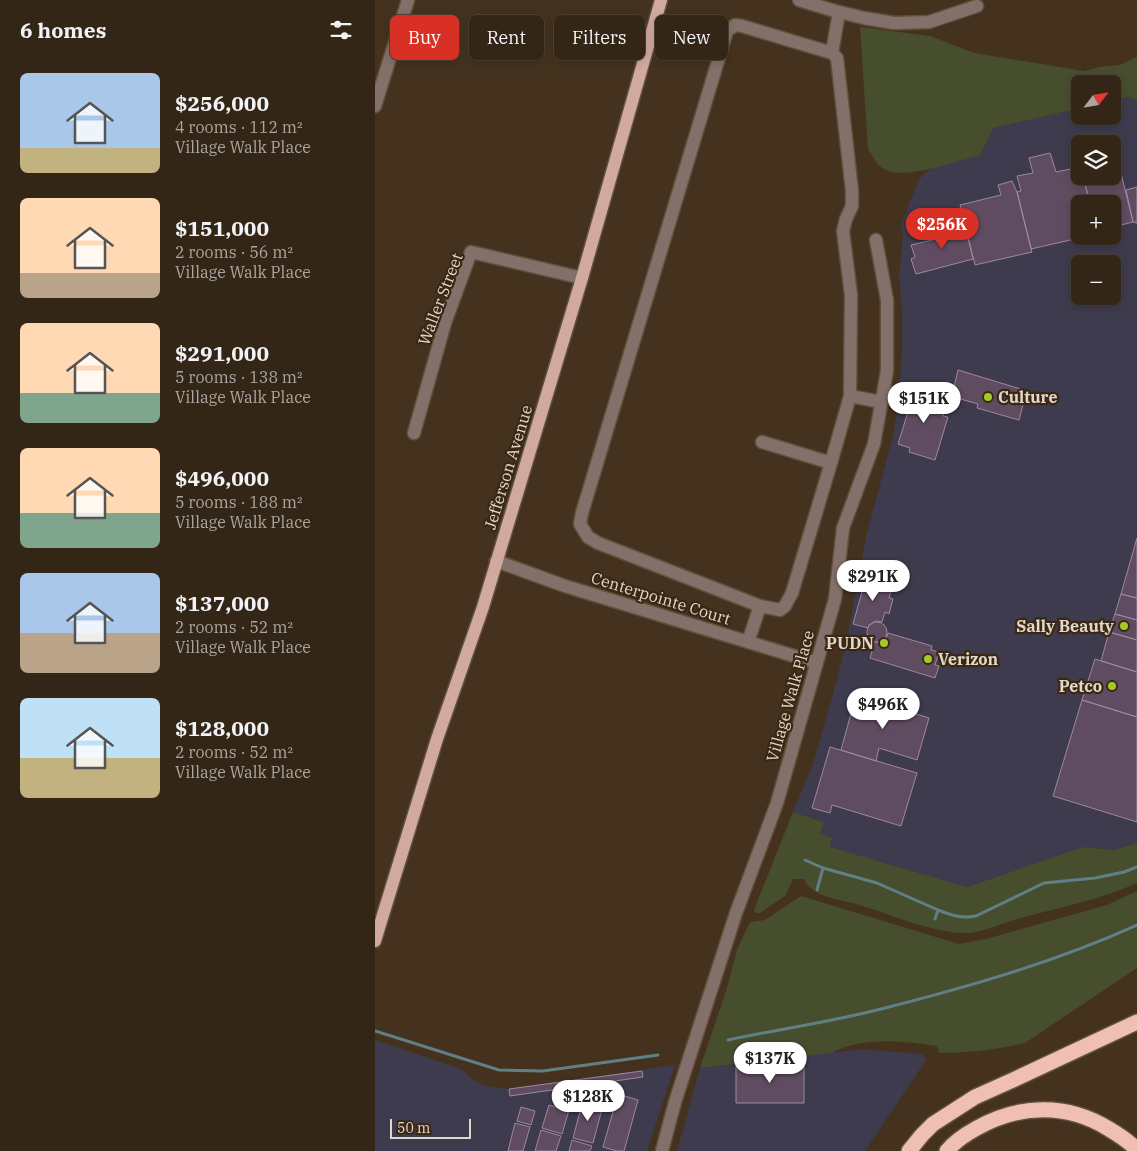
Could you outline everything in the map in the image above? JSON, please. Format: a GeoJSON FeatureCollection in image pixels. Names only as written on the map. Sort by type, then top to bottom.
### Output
{"type":"FeatureCollection","features":[{"type":"Feature","properties":{"kind":"highway"},"geometry":{"type":"LineString","coordinates":[[909,1151],[933,1124],[975,1097],[1137,1022]]}},
{"type":"Feature","properties":{"kind":"highway"},"geometry":{"type":"LineString","coordinates":[[947,1151],[963,1136],[994,1118],[1024,1110],[1045,1109],[1081,1115],[1095,1120],[1123,1137],[1137,1150]]}},
{"type":"Feature","properties":{"kind":"main road","name":"Jefferson Avenue"},"geometry":{"type":"LineString","coordinates":[[375,941],[437,739],[483,607],[661,0]]}},
{"type":"Feature","properties":{"kind":"street"},"geometry":{"type":"LineString","coordinates":[[375,106],[407,0]]}},
{"type":"Feature","properties":{"kind":"street"},"geometry":{"type":"LineString","coordinates":[[799,0],[839,12],[894,23],[929,22],[977,6]]}},
{"type":"Feature","properties":{"kind":"street"},"geometry":{"type":"LineString","coordinates":[[832,53],[839,12]]}},
{"type":"Feature","properties":{"kind":"street"},"geometry":{"type":"LineString","coordinates":[[735,25],[832,53],[837,58],[852,191],[852,206],[843,231],[851,295],[850,396],[792,593],[785,606],[780,610],[760,606],[598,543],[588,537],[582,530],[580,524],[582,513],[727,31],[735,25]]}},
{"type":"Feature","properties":{"kind":"street","name":"Village Walk Place"},"geometry":{"type":"LineString","coordinates":[[662,1151],[677,1095],[736,913],[777,803],[835,599],[843,528],[874,444],[887,372],[887,300],[876,240]]}},
{"type":"Feature","properties":{"kind":"street","name":"Waller Street"},"geometry":{"type":"LineString","coordinates":[[414,433],[445,323],[471,252],[581,278]]}},
{"type":"Feature","properties":{"kind":"street"},"geometry":{"type":"LineString","coordinates":[[850,396],[881,402]]}},
{"type":"Feature","properties":{"kind":"street"},"geometry":{"type":"LineString","coordinates":[[762,442],[831,463]]}},
{"type":"Feature","properties":{"kind":"street","name":"Centerpointe Court"},"geometry":{"type":"LineString","coordinates":[[496,562],[565,586],[817,663]]}},
{"type":"Feature","properties":{"kind":"street"},"geometry":{"type":"LineString","coordinates":[[748,642],[760,606]]}},
{"type":"Feature","properties":{"kind":"shaded area"},"geometry":{"type":"Polygon","coordinates":[[[1128,97],[1137,100],[1137,843],[1113,850],[1083,847],[967,887],[829,847],[820,834],[824,822],[793,812],[812,767],[832,698],[846,643],[866,537],[893,436],[899,397],[902,348],[899,273],[903,239],[901,225],[919,179],[932,168],[980,155],[992,128],[1071,110],[1071,125],[1121,125],[1121,99],[1128,97]]]}},
{"type":"Feature","properties":{"kind":"shaded area"},"geometry":{"type":"Polygon","coordinates":[[[375,1040],[461,1069],[475,1081],[485,1086],[509,1089],[675,1065],[647,1151],[375,1151],[375,1040]]]}},
{"type":"Feature","properties":{"kind":"shaded area"},"geometry":{"type":"Polygon","coordinates":[[[862,1049],[922,1054],[926,1060],[865,1151],[677,1151],[700,1068],[862,1049]]]}},
{"type":"Feature","properties":{"kind":"green space"},"geometry":{"type":"Polygon","coordinates":[[[860,27],[930,36],[974,53],[1084,71],[1120,65],[1137,57],[1137,100],[1128,97],[1121,99],[1121,75],[1071,75],[1071,110],[993,128],[980,155],[946,165],[905,173],[886,170],[880,166],[868,149],[860,27]]]}},
{"type":"Feature","properties":{"kind":"green space"},"geometry":{"type":"Polygon","coordinates":[[[793,812],[824,822],[820,834],[832,838],[830,847],[967,887],[1083,847],[1113,850],[1137,843],[1137,883],[1092,899],[981,931],[968,933],[935,929],[819,894],[804,879],[793,879],[785,896],[760,913],[756,913],[754,910],[793,812]]]}},
{"type":"Feature","properties":{"kind":"green space"},"geometry":{"type":"Polygon","coordinates":[[[1137,891],[1137,968],[1025,1043],[982,1051],[939,1053],[937,1046],[883,1041],[869,1042],[856,1044],[831,1053],[700,1068],[727,988],[737,950],[750,922],[765,920],[801,896],[959,944],[986,939],[1107,905],[1137,891]]]}},
{"type":"Feature","properties":{"kind":"building"},"geometry":{"type":"Polygon","coordinates":[[[1050,153],[1056,172],[1071,169],[1071,185],[1085,185],[1088,195],[1071,195],[1071,240],[1031,249],[1017,192],[1021,191],[1017,176],[1033,173],[1029,158],[1050,153]]]}},
{"type":"Feature","properties":{"kind":"building"},"geometry":{"type":"Polygon","coordinates":[[[1121,173],[1133,222],[1121,225],[1121,195],[1088,195],[1085,185],[1121,185],[1121,173]]]}},
{"type":"Feature","properties":{"kind":"building"},"geometry":{"type":"Polygon","coordinates":[[[1012,181],[1017,192],[1032,252],[975,265],[960,205],[1001,195],[998,185],[1012,181]]]}},
{"type":"Feature","properties":{"kind":"building"},"geometry":{"type":"Polygon","coordinates":[[[1137,187],[1137,223],[1133,222],[1126,190],[1137,187]]]}},
{"type":"Feature","properties":{"kind":"building"},"geometry":{"type":"Polygon","coordinates":[[[965,225],[973,259],[916,274],[911,259],[915,257],[911,245],[932,240],[930,233],[965,225]]]}},
{"type":"Feature","properties":{"kind":"building"},"geometry":{"type":"Polygon","coordinates":[[[958,370],[1024,390],[1022,396],[1025,397],[1019,420],[977,408],[978,404],[957,398],[958,394],[954,387],[958,370]]]}},
{"type":"Feature","properties":{"kind":"building"},"geometry":{"type":"Polygon","coordinates":[[[949,385],[955,388],[958,394],[955,400],[949,403],[943,400],[940,394],[943,388],[949,385]]]}},
{"type":"Feature","properties":{"kind":"building"},"geometry":{"type":"Polygon","coordinates":[[[916,386],[940,393],[943,402],[947,403],[943,416],[948,417],[935,460],[909,452],[910,448],[898,444],[916,386]]]}},
{"type":"Feature","properties":{"kind":"building"},"geometry":{"type":"Polygon","coordinates":[[[1137,538],[1137,598],[1121,594],[1137,538]]]}},
{"type":"Feature","properties":{"kind":"building"},"geometry":{"type":"Polygon","coordinates":[[[867,574],[884,578],[883,582],[890,584],[888,590],[891,591],[889,598],[893,599],[889,614],[885,612],[882,622],[876,621],[869,625],[868,628],[853,624],[867,574]]]}},
{"type":"Feature","properties":{"kind":"building"},"geometry":{"type":"Polygon","coordinates":[[[1121,594],[1137,598],[1137,620],[1115,614],[1121,594]]]}},
{"type":"Feature","properties":{"kind":"building","name":"Sally Beauty"},"geometry":{"type":"Polygon","coordinates":[[[1115,614],[1137,620],[1137,640],[1109,632],[1115,614]]]}},
{"type":"Feature","properties":{"kind":"building"},"geometry":{"type":"Polygon","coordinates":[[[873,622],[881,622],[887,628],[887,636],[881,642],[873,642],[867,636],[867,628],[873,622]]]}},
{"type":"Feature","properties":{"kind":"building"},"geometry":{"type":"Polygon","coordinates":[[[1109,632],[1137,640],[1137,672],[1101,661],[1109,632]]]}},
{"type":"Feature","properties":{"kind":"building"},"geometry":{"type":"Polygon","coordinates":[[[888,633],[932,646],[931,650],[939,652],[935,665],[939,666],[935,678],[870,658],[875,641],[878,643],[886,639],[888,633]]]}},
{"type":"Feature","properties":{"kind":"building","name":"Petco"},"geometry":{"type":"Polygon","coordinates":[[[1095,659],[1137,672],[1137,717],[1082,700],[1095,659]]]}},
{"type":"Feature","properties":{"kind":"building"},"geometry":{"type":"Polygon","coordinates":[[[856,695],[929,718],[917,760],[879,748],[876,761],[841,750],[856,695]]]}},
{"type":"Feature","properties":{"kind":"building"},"geometry":{"type":"Polygon","coordinates":[[[1082,700],[1137,717],[1137,822],[1053,796],[1082,700]]]}},
{"type":"Feature","properties":{"kind":"building"},"geometry":{"type":"Polygon","coordinates":[[[830,747],[917,773],[901,826],[832,805],[830,813],[812,808],[830,747]]]}},
{"type":"Feature","properties":{"kind":"building"},"geometry":{"type":"Polygon","coordinates":[[[736,1065],[804,1065],[804,1103],[736,1103],[736,1065]]]}},
{"type":"Feature","properties":{"kind":"building"},"geometry":{"type":"Polygon","coordinates":[[[642,1071],[643,1077],[510,1096],[509,1089],[642,1071]]]}},
{"type":"Feature","properties":{"kind":"building"},"geometry":{"type":"Polygon","coordinates":[[[618,1094],[638,1100],[624,1151],[603,1147],[618,1094]]]}},
{"type":"Feature","properties":{"kind":"building"},"geometry":{"type":"Polygon","coordinates":[[[595,1095],[602,1097],[601,1101],[594,1100],[595,1095]]]}},
{"type":"Feature","properties":{"kind":"building"},"geometry":{"type":"Polygon","coordinates":[[[561,1100],[568,1102],[566,1106],[560,1104],[561,1100]]]}},
{"type":"Feature","properties":{"kind":"building"},"geometry":{"type":"Polygon","coordinates":[[[583,1100],[603,1105],[593,1143],[573,1138],[583,1100]]]}},
{"type":"Feature","properties":{"kind":"building"},"geometry":{"type":"Polygon","coordinates":[[[549,1105],[569,1110],[562,1134],[542,1128],[549,1105]]]}},
{"type":"Feature","properties":{"kind":"building"},"geometry":{"type":"Polygon","coordinates":[[[521,1107],[535,1111],[531,1125],[517,1121],[521,1107]]]}},
{"type":"Feature","properties":{"kind":"building"},"geometry":{"type":"Polygon","coordinates":[[[515,1123],[530,1127],[523,1151],[508,1151],[515,1123]]]}},
{"type":"Feature","properties":{"kind":"building"},"geometry":{"type":"Polygon","coordinates":[[[541,1130],[561,1136],[556,1151],[535,1151],[541,1130]]]}},
{"type":"Feature","properties":{"kind":"building"},"geometry":{"type":"Polygon","coordinates":[[[572,1140],[592,1146],[590,1151],[569,1151],[572,1140]]]}},
{"type":"Feature","properties":{"kind":"waterway"},"geometry":{"type":"LineString","coordinates":[[805,860],[823,868],[877,883],[938,910],[935,919]]}},
{"type":"Feature","properties":{"kind":"waterway"},"geometry":{"type":"LineString","coordinates":[[938,910],[961,917],[976,916],[1044,883],[1095,878],[1124,872],[1137,867]]}},
{"type":"Feature","properties":{"kind":"waterway"},"geometry":{"type":"LineString","coordinates":[[817,890],[823,868]]}},
{"type":"Feature","properties":{"kind":"waterway"},"geometry":{"type":"LineString","coordinates":[[728,1040],[862,1014],[946,992],[1011,973],[1075,951],[1137,925]]}},
{"type":"Feature","properties":{"kind":"waterway"},"geometry":{"type":"LineString","coordinates":[[375,1031],[499,1070],[543,1071],[658,1055]]}},
{"type":"Feature","properties":{"kind":"place","name":"Culture"},"geometry":{"type":"Point","coordinates":[988,397]}},
{"type":"Feature","properties":{"kind":"place","name":"Sally Beauty"},"geometry":{"type":"Point","coordinates":[1124,626]}},
{"type":"Feature","properties":{"kind":"place","name":"PUDN"},"geometry":{"type":"Point","coordinates":[884,643]}},
{"type":"Feature","properties":{"kind":"place","name":"Verizon"},"geometry":{"type":"Point","coordinates":[928,659]}},
{"type":"Feature","properties":{"kind":"place","name":"Petco"},"geometry":{"type":"Point","coordinates":[1112,686]}}]}
